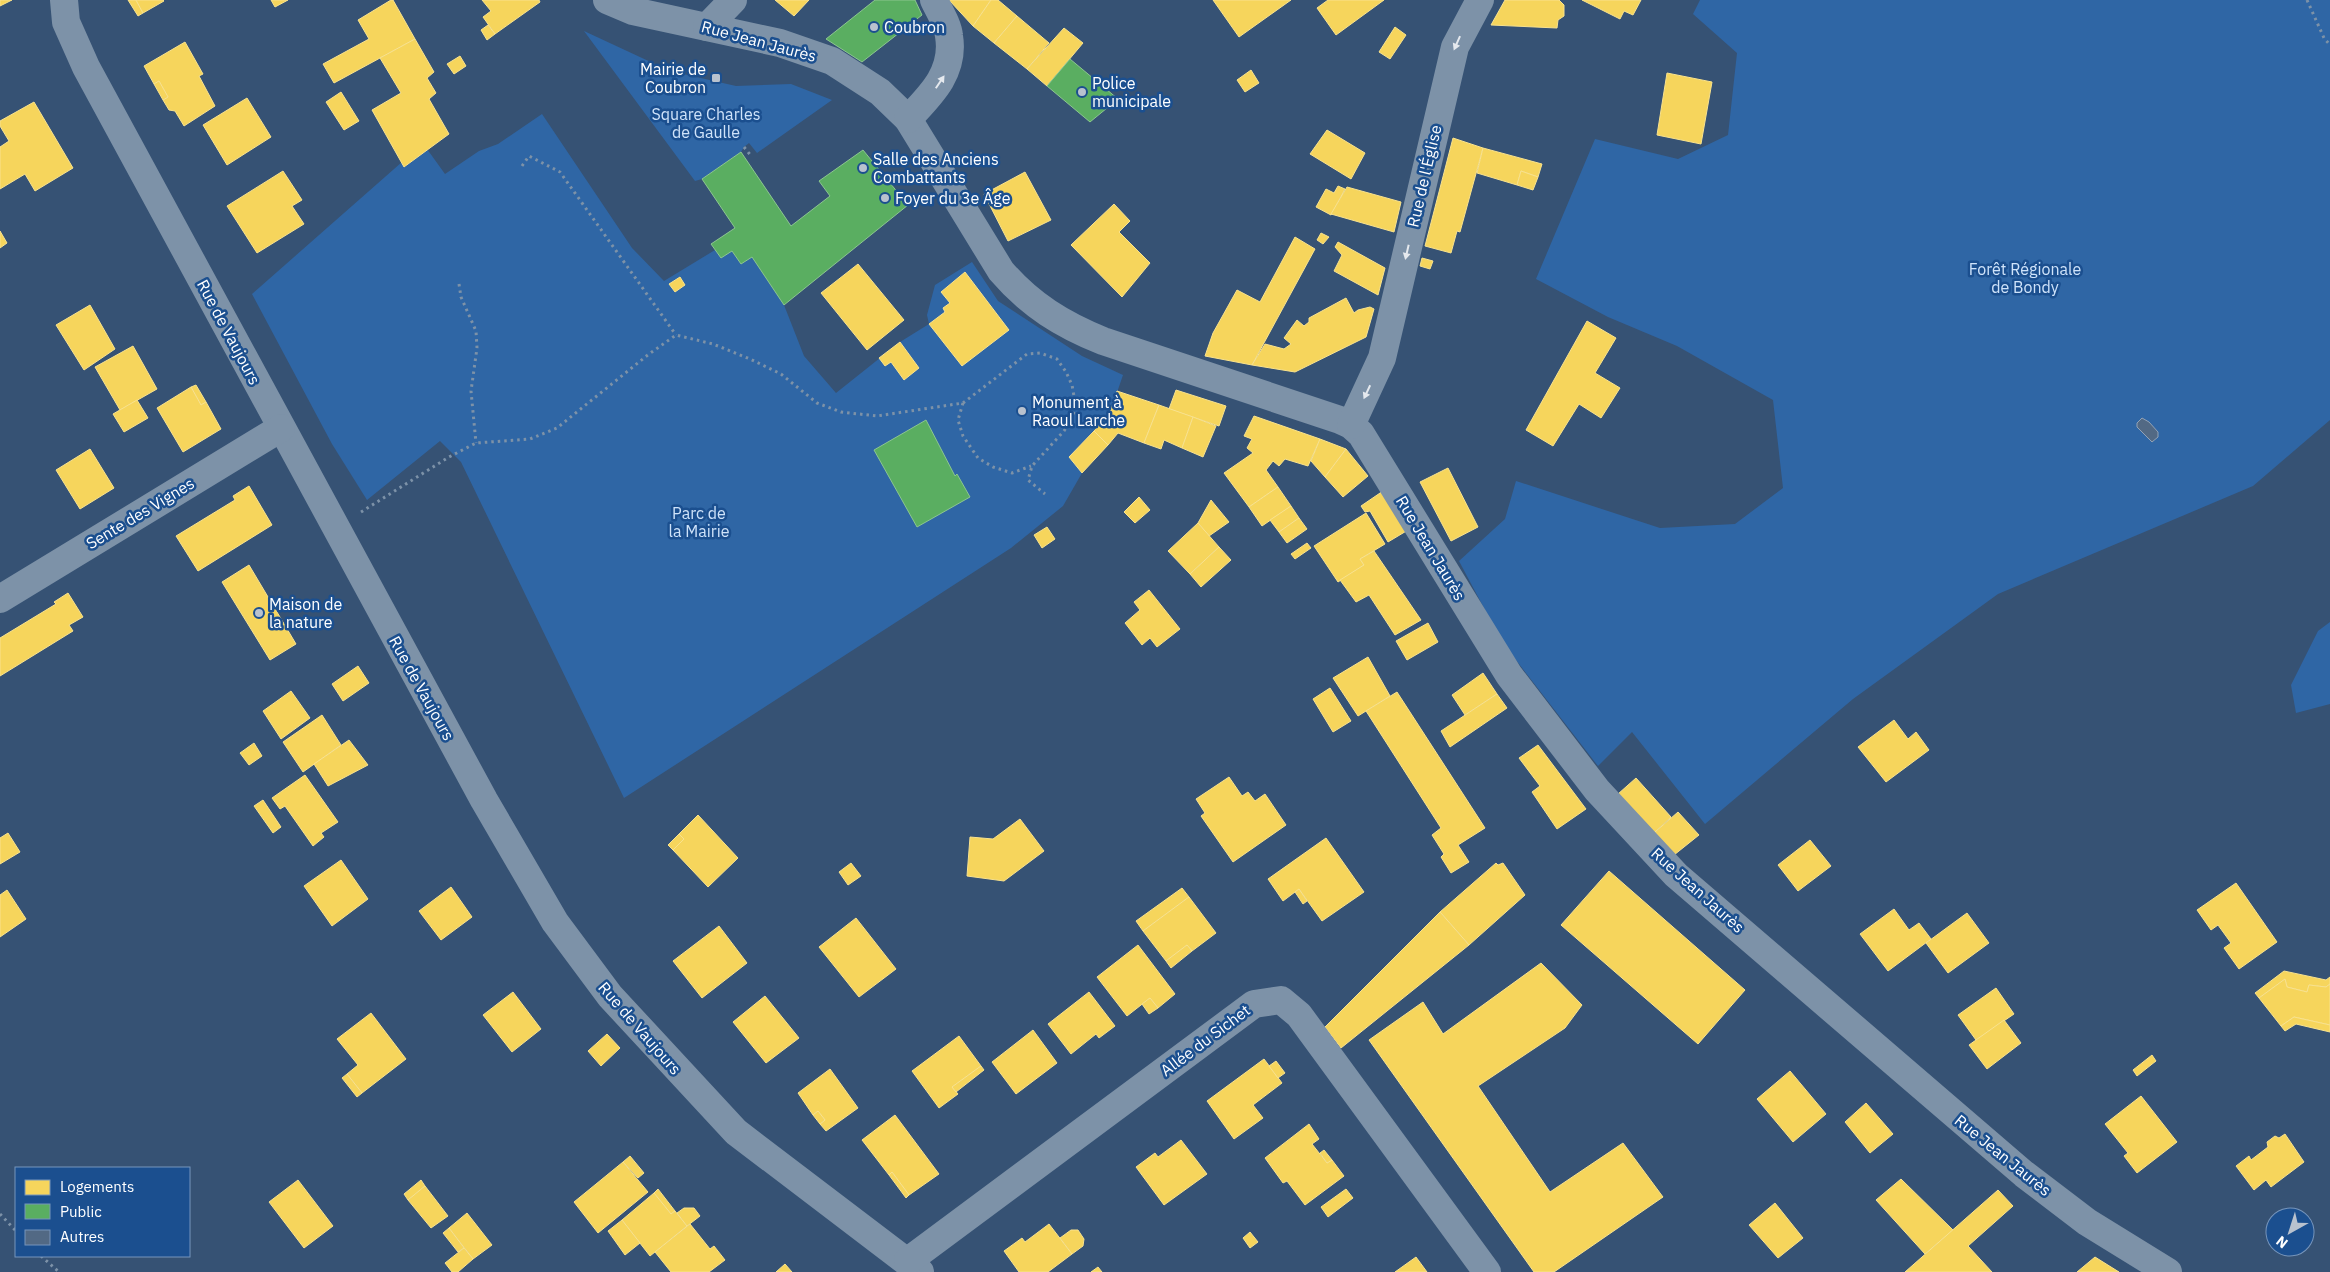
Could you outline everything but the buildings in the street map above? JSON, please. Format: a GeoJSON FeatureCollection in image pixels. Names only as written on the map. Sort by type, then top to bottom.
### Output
{"type":"FeatureCollection","features":[{"type":"Feature","properties":{"kind":"street","name":"Rue de Vaujours"},"geometry":{"type":"LineString","coordinates":[[64,0],[66,22],[86,67],[484,800],[555,922],[610,996],[736,1132],[914,1267]]}},
{"type":"Feature","properties":{"kind":"street","name":"Rue Jean Jaurès"},"geometry":{"type":"LineString","coordinates":[[607,0],[633,12],[780,43],[832,61],[880,92],[908,119],[1002,271],[1020,293],[1048,313],[1074,329],[1103,341],[1330,416],[1351,425],[1362,434],[1509,675],[1597,790],[1676,875],[2024,1174],[2087,1222],[2168,1272]]}},
{"type":"Feature","properties":{"kind":"street"},"geometry":{"type":"LineString","coordinates":[[707,27],[733,0]]}},
{"type":"Feature","properties":{"kind":"street"},"geometry":{"type":"LineString","coordinates":[[908,119],[929,97],[944,77],[949,57],[949,34],[934,0]]}},
{"type":"Feature","properties":{"kind":"street","name":"Rue de l'Église"},"geometry":{"type":"LineString","coordinates":[[1351,425],[1382,358],[1455,46],[1480,0]]}},
{"type":"Feature","properties":{"kind":"street","name":"Sente des Vignes"},"geometry":{"type":"LineString","coordinates":[[0,599],[281,428]]}},
{"type":"Feature","properties":{"kind":"street","name":"Allée du Sichet"},"geometry":{"type":"LineString","coordinates":[[914,1267],[1254,1004],[1281,1000],[1299,1015],[1487,1272]]}},
{"type":"Feature","properties":{"kind":"path"},"geometry":{"type":"LineString","coordinates":[[2307,0],[2324,38],[2330,46]]}},
{"type":"Feature","properties":{"kind":"path"},"geometry":{"type":"LineString","coordinates":[[744,147],[752,157]]}},
{"type":"Feature","properties":{"kind":"path"},"geometry":{"type":"LineString","coordinates":[[522,166],[528,156],[560,172],[676,335],[713,344],[750,359],[781,374],[817,403],[841,412],[877,416],[963,403],[1027,354],[1040,352],[1057,359],[1072,385],[1075,402],[1073,417],[1064,431],[1032,466],[1028,480],[1045,494]]}},
{"type":"Feature","properties":{"kind":"path"},"geometry":{"type":"LineString","coordinates":[[459,284],[462,297],[476,331],[477,348],[471,391],[476,443]]}},
{"type":"Feature","properties":{"kind":"path"},"geometry":{"type":"LineString","coordinates":[[335,528],[476,443],[530,439],[557,428],[649,354],[676,335]]}},
{"type":"Feature","properties":{"kind":"path"},"geometry":{"type":"LineString","coordinates":[[963,403],[958,420],[963,436],[978,458],[993,467],[1012,473],[1032,466]]}},
{"type":"Feature","properties":{"kind":"path"},"geometry":{"type":"LineString","coordinates":[[0,1214],[15,1231]]}},
{"type":"Feature","properties":{"kind":"path"},"geometry":{"type":"LineString","coordinates":[[42,1257],[59,1272]]}},
{"type":"Feature","properties":{"kind":"green space","name":"Forêt Régionale de Bondy"},"geometry":{"type":"Polygon","coordinates":[[[1700,0],[2330,0],[2330,420],[2253,486],[1998,594],[1853,699],[1705,824],[1632,732],[1598,766],[1502,642],[1459,561],[1505,519],[1516,481],[1660,528],[1735,524],[1783,488],[1773,400],[1677,346],[1608,317],[1536,279],[1595,139],[1678,159],[1728,135],[1737,53],[1693,14],[1700,0]]]}},
{"type":"Feature","properties":{"kind":"green space","name":"Square Charles de Gaulle"},"geometry":{"type":"Polygon","coordinates":[[[584,31],[670,71],[736,86],[791,84],[832,100],[757,153],[749,143],[741,152],[702,179],[695,181],[584,31]]]}},
{"type":"Feature","properties":{"kind":"green space","name":"Parc de la Mairie"},"geometry":{"type":"Polygon","coordinates":[[[542,114],[632,248],[664,281],[715,250],[732,251],[741,264],[752,257],[784,305],[804,356],[836,393],[900,342],[929,324],[927,315],[935,285],[972,262],[998,301],[1082,356],[1123,375],[1110,413],[1069,457],[1082,473],[1063,506],[1011,548],[624,798],[461,462],[440,441],[367,500],[332,444],[252,294],[402,162],[405,167],[427,149],[445,174],[479,151],[498,144],[542,114]]]}},
{"type":"Feature","properties":{"kind":"green space"},"geometry":{"type":"Polygon","coordinates":[[[2330,622],[2330,704],[2296,713],[2291,685],[2318,631],[2330,622]]]}},
{"type":"Feature","properties":{"kind":"place","name":"Coubron"},"geometry":{"type":"Point","coordinates":[874,27]}},
{"type":"Feature","properties":{"kind":"place","name":"Mairie de Coubron"},"geometry":{"type":"Point","coordinates":[716,78]}},
{"type":"Feature","properties":{"kind":"place","name":"Police municipale"},"geometry":{"type":"Point","coordinates":[1082,92]}},
{"type":"Feature","properties":{"kind":"place","name":"Salle des Anciens Combattants"},"geometry":{"type":"Point","coordinates":[863,168]}},
{"type":"Feature","properties":{"kind":"place","name":"Foyer du 3e Âge"},"geometry":{"type":"Point","coordinates":[885,198]}},
{"type":"Feature","properties":{"kind":"place","name":"Monument à Raoul Larche"},"geometry":{"type":"Point","coordinates":[1022,411]}},
{"type":"Feature","properties":{"kind":"place","name":"Maison de la nature"},"geometry":{"type":"Point","coordinates":[259,613]}}]}
